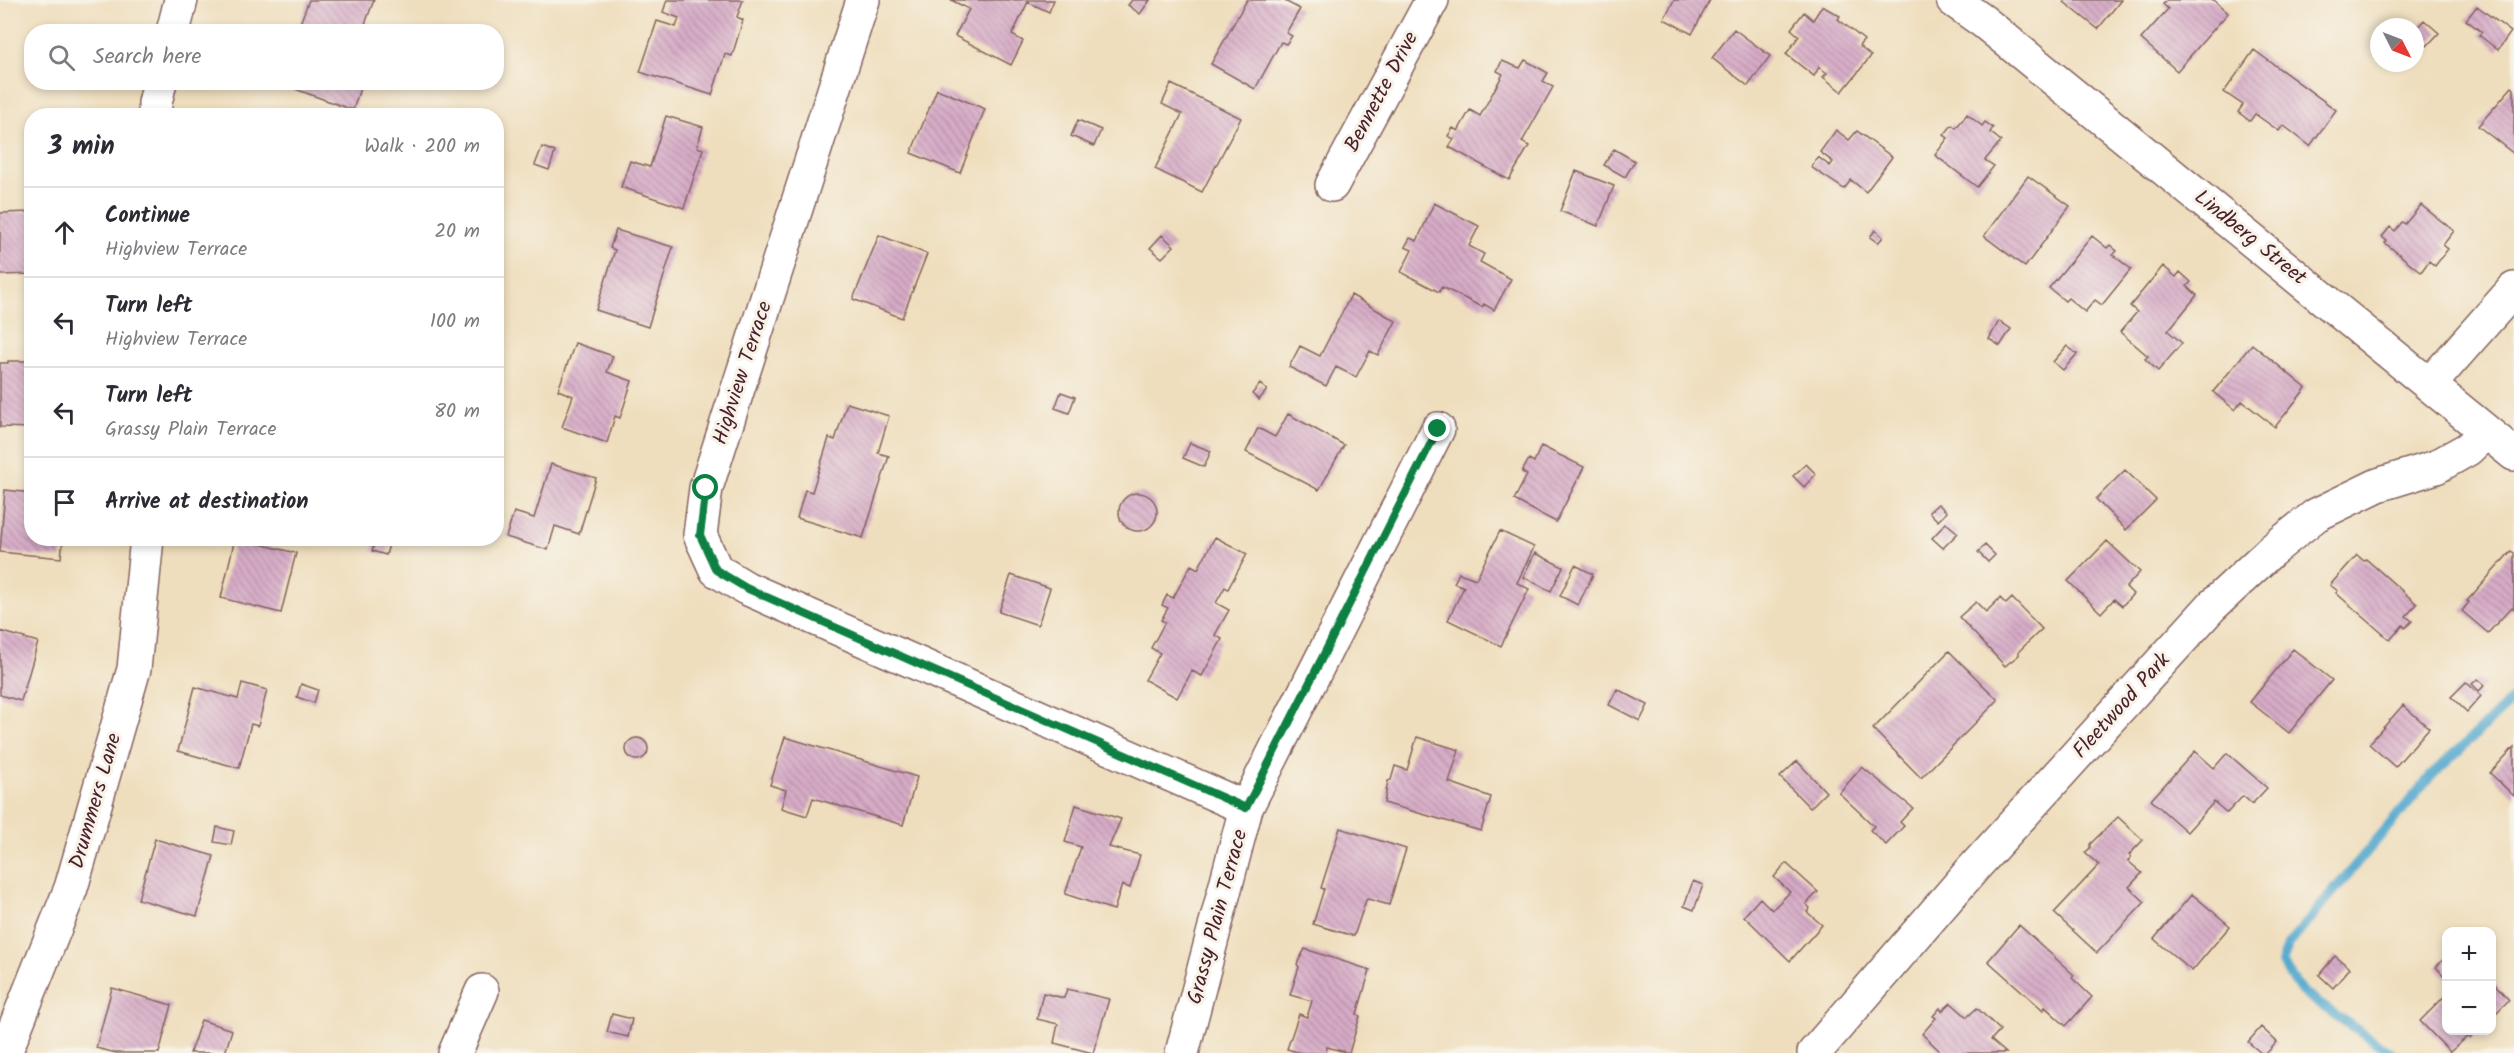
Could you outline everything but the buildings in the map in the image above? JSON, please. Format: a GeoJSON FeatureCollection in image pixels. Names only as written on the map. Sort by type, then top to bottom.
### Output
{"type":"FeatureCollection","features":[{"type":"Feature","properties":{"kind":"street"},"geometry":{"type":"LineString","coordinates":[[175,24],[181,0]]}},
{"type":"Feature","properties":{"kind":"street","name":"Highview Terrace"},"geometry":{"type":"LineString","coordinates":[[862,0],[706,488],[700,535],[716,570],[746,588],[1246,808]]}},
{"type":"Feature","properties":{"kind":"street","name":"Bennette Drive"},"geometry":{"type":"LineString","coordinates":[[1332,185],[1432,0]]}},
{"type":"Feature","properties":{"kind":"street","name":"Lindberg Street"},"geometry":{"type":"LineString","coordinates":[[1953,0],[1984,22],[2514,454]]}},
{"type":"Feature","properties":{"kind":"street"},"geometry":{"type":"LineString","coordinates":[[155,108],[158,90]]}},
{"type":"Feature","properties":{"kind":"street"},"geometry":{"type":"LineString","coordinates":[[2430,384],[2514,289]]}},
{"type":"Feature","properties":{"kind":"street","name":"Grassy Plain Terrace"},"geometry":{"type":"LineString","coordinates":[[1182,1053],[1246,808],[1438,429]]}},
{"type":"Feature","properties":{"kind":"street","name":"Fleetwood Park"},"geometry":{"type":"LineString","coordinates":[[1814,1053],[1979,862],[2180,641],[2212,606],[2271,551],[2316,515],[2378,485],[2436,467],[2468,449],[2486,432]]}},
{"type":"Feature","properties":{"kind":"street","name":"Drummers Lane"},"geometry":{"type":"LineString","coordinates":[[5,1053],[71,888],[134,669],[146,546]]}},
{"type":"Feature","properties":{"kind":"street"},"geometry":{"type":"LineString","coordinates":[[455,1053],[482,991]]}},
{"type":"Feature","properties":{"kind":"waterway"},"geometry":{"type":"LineString","coordinates":[[2391,1053],[2302,992],[2282,963],[2288,945],[2430,777],[2514,698]]}},
{"type":"Feature","properties":{"kind":"route"},"geometry":{"type":"LineString","coordinates":[[706,488],[700,535],[716,570],[746,588],[1246,808],[1438,429]]}}]}
